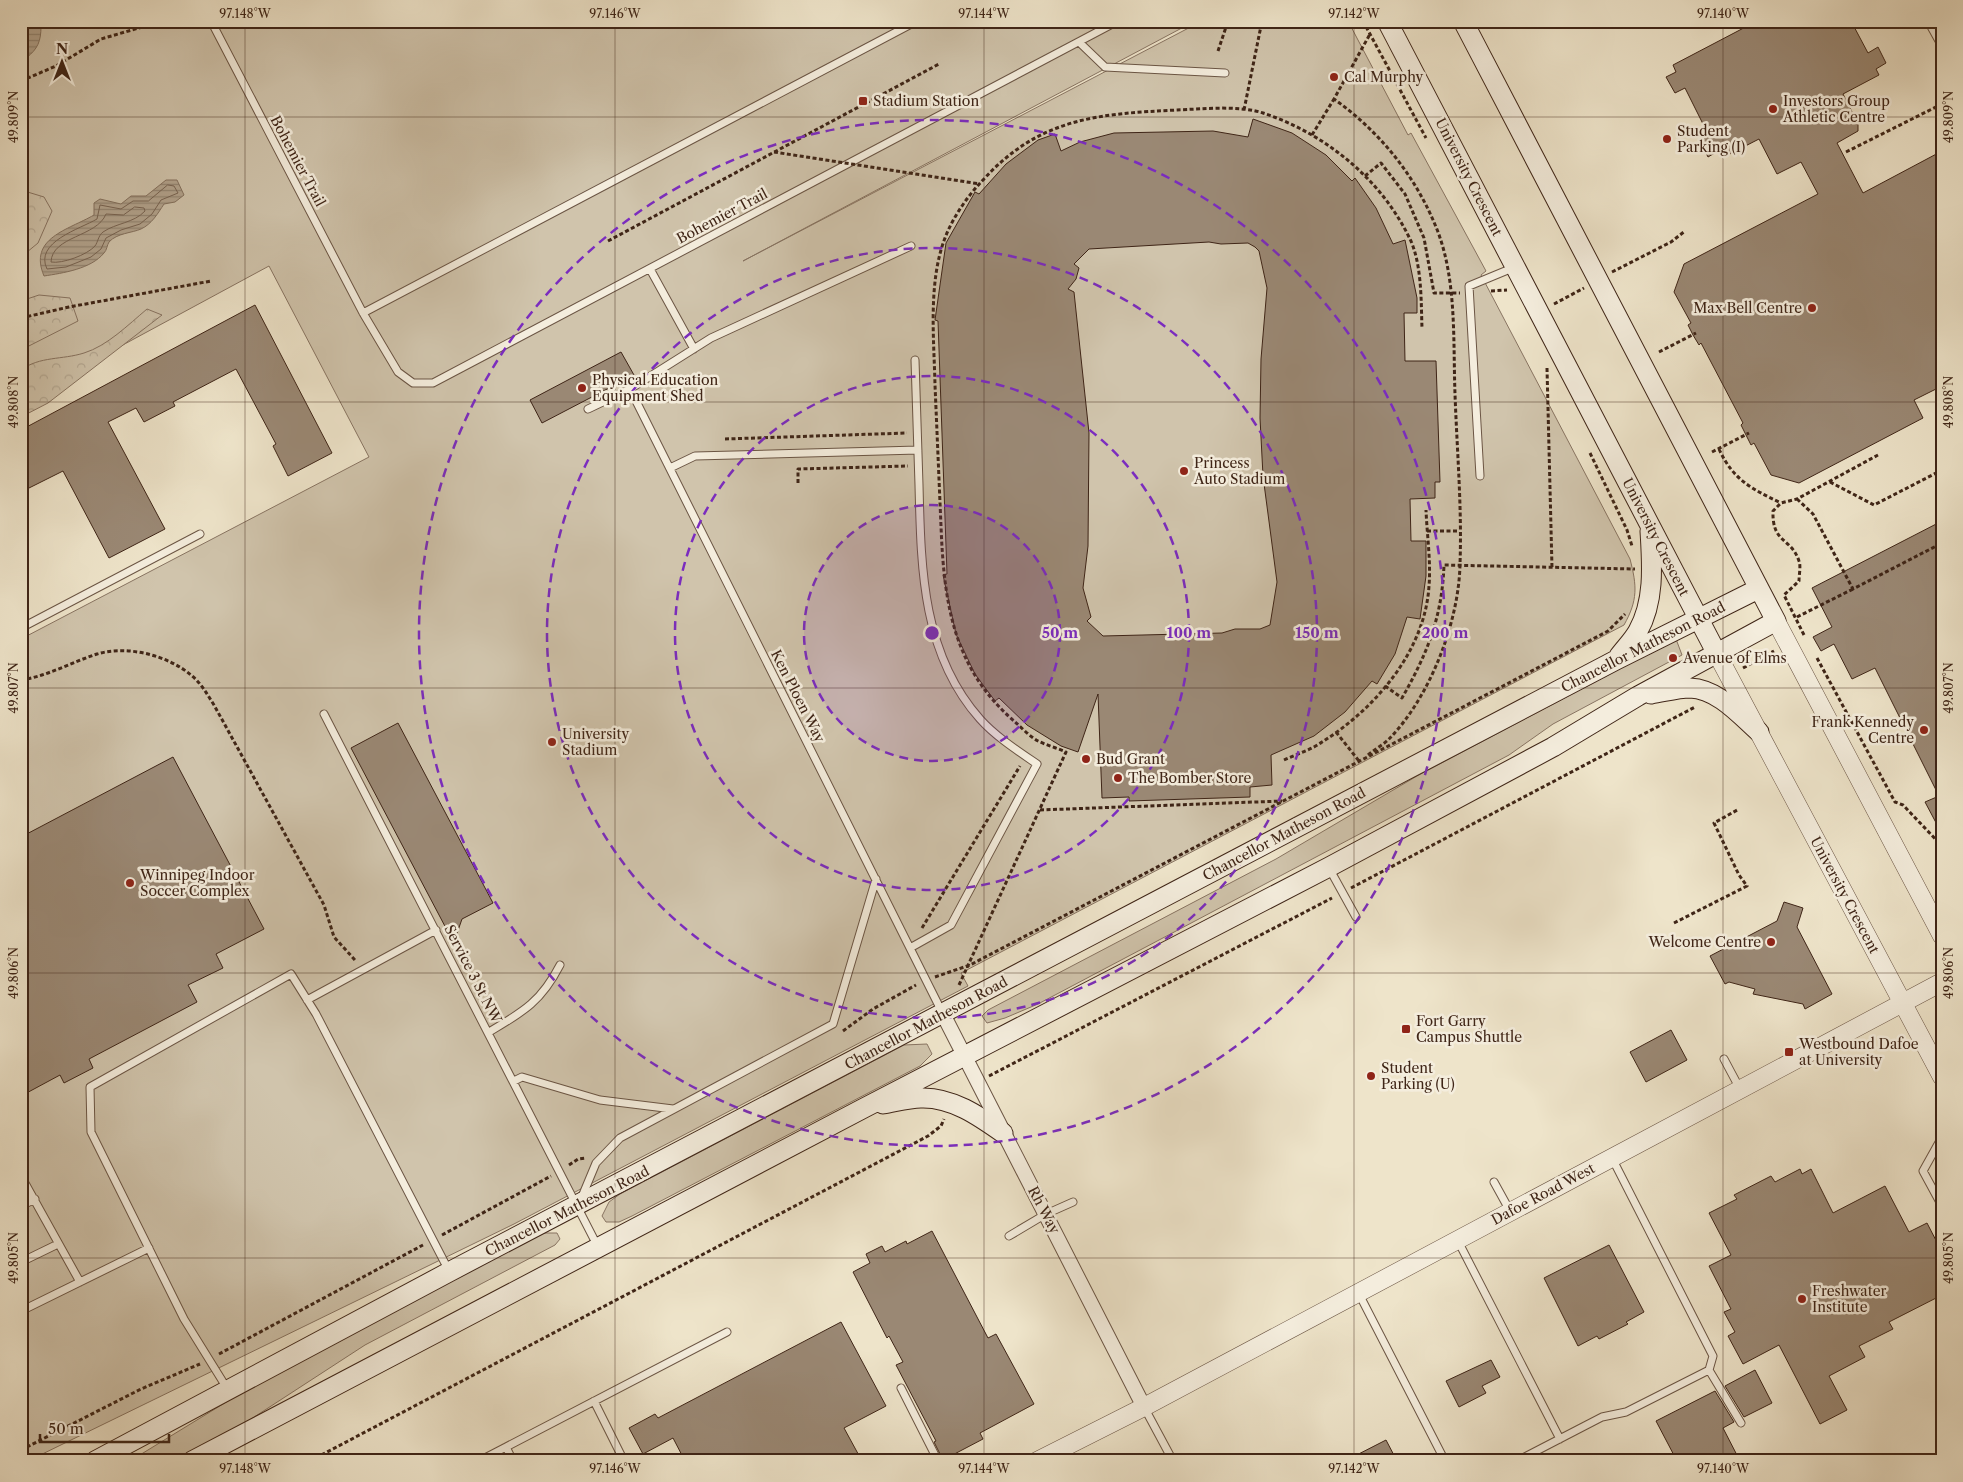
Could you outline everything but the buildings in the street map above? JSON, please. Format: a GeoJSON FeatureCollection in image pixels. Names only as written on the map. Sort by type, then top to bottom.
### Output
{"type":"FeatureCollection","features":[{"type":"Feature","properties":{"kind":"main road","name":"University Crescent"},"geometry":{"type":"LineString","coordinates":[[1387,21],[1507,270],[1650,525],[1716,652]]}},
{"type":"Feature","properties":{"kind":"main road"},"geometry":{"type":"LineString","coordinates":[[192,1461],[864,1108],[1329,867],[1553,747],[1638,696],[1776,621],[1462,21]]}},
{"type":"Feature","properties":{"kind":"main road"},"geometry":{"type":"LineString","coordinates":[[1616,660],[1638,630],[1649,599],[1652,568],[1650,525]]}},
{"type":"Feature","properties":{"kind":"main road","name":"Chancellor Matheson Road"},"geometry":{"type":"LineString","coordinates":[[95,1461],[449,1272],[1616,660],[1758,589]]}},
{"type":"Feature","properties":{"kind":"main road"},"geometry":{"type":"LineString","coordinates":[[1638,696],[1691,688],[1708,693],[1721,699],[1759,732]]}},
{"type":"Feature","properties":{"kind":"main road"},"geometry":{"type":"LineString","coordinates":[[864,1108],[922,1098],[952,1103],[973,1112],[1003,1133]]}},
{"type":"Feature","properties":{"kind":"street"},"geometry":{"type":"LineString","coordinates":[[1932,21],[1942,39]]}},
{"type":"Feature","properties":{"kind":"street"},"geometry":{"type":"LineString","coordinates":[[1776,621],[1942,936]]}},
{"type":"Feature","properties":{"kind":"street","name":"University Crescent"},"geometry":{"type":"LineString","coordinates":[[1716,652],[1942,1077]]}},
{"type":"Feature","properties":{"kind":"street","name":"Dafoe Road West"},"geometry":{"type":"LineString","coordinates":[[1036,1461],[1144,1407],[1942,982]]}},
{"type":"Feature","properties":{"kind":"street","name":"Rh Way"},"geometry":{"type":"LineString","coordinates":[[943,1014],[1144,1407]]}},
{"type":"Feature","properties":{"kind":"lane","name":"Bohemier Trail"},"geometry":{"type":"LineString","coordinates":[[211,21],[363,313],[398,372],[413,382],[433,383],[1118,21]]}},
{"type":"Feature","properties":{"kind":"lane"},"geometry":{"type":"LineString","coordinates":[[363,313],[917,21]]}},
{"type":"Feature","properties":{"kind":"lane"},"geometry":{"type":"LineString","coordinates":[[1079,42],[1105,67],[1225,73]]}},
{"type":"Feature","properties":{"kind":"lane"},"geometry":{"type":"LineString","coordinates":[[588,409],[630,389],[711,338],[911,246]]}},
{"type":"Feature","properties":{"kind":"lane"},"geometry":{"type":"LineString","coordinates":[[650,269],[694,349]]}},
{"type":"Feature","properties":{"kind":"lane"},"geometry":{"type":"LineString","coordinates":[[1480,476],[1469,286],[1507,270]]}},
{"type":"Feature","properties":{"kind":"lane"},"geometry":{"type":"LineString","coordinates":[[910,948],[951,925],[1037,764],[980,720],[956,686],[938,648],[927,607],[921,560],[915,360]]}},
{"type":"Feature","properties":{"kind":"lane","name":"Ken Ploen Way"},"geometry":{"type":"LineString","coordinates":[[630,389],[943,1014]]}},
{"type":"Feature","properties":{"kind":"lane"},"geometry":{"type":"LineString","coordinates":[[670,468],[695,456],[918,450]]}},
{"type":"Feature","properties":{"kind":"lane"},"geometry":{"type":"LineString","coordinates":[[21,628],[200,534]]}},
{"type":"Feature","properties":{"kind":"lane","name":"Service 3 St NW"},"geometry":{"type":"LineString","coordinates":[[324,714],[598,1247]]}},
{"type":"Feature","properties":{"kind":"lane"},"geometry":{"type":"LineString","coordinates":[[1329,867],[1356,917]]}},
{"type":"Feature","properties":{"kind":"lane"},"geometry":{"type":"LineString","coordinates":[[578,1206],[596,1162],[620,1138],[833,1024],[876,879]]}},
{"type":"Feature","properties":{"kind":"lane"},"geometry":{"type":"LineString","coordinates":[[307,1000],[436,930]]}},
{"type":"Feature","properties":{"kind":"lane"},"geometry":{"type":"LineString","coordinates":[[489,1032],[529,1008],[550,985],[560,965]]}},
{"type":"Feature","properties":{"kind":"lane"},"geometry":{"type":"LineString","coordinates":[[228,1391],[184,1319],[90,1132],[90,1087],[291,974],[307,1000],[449,1272]]}},
{"type":"Feature","properties":{"kind":"lane"},"geometry":{"type":"LineString","coordinates":[[1724,1059],[1740,1089]]}},
{"type":"Feature","properties":{"kind":"lane"},"geometry":{"type":"LineString","coordinates":[[514,1081],[522,1077],[600,1100],[674,1110]]}},
{"type":"Feature","properties":{"kind":"lane"},"geometry":{"type":"LineString","coordinates":[[1942,1138],[1923,1171],[1942,1206]]}},
{"type":"Feature","properties":{"kind":"lane"},"geometry":{"type":"LineString","coordinates":[[1612,1158],[1713,1356],[1709,1370],[1741,1423]]}},
{"type":"Feature","properties":{"kind":"lane"},"geometry":{"type":"LineString","coordinates":[[21,1176],[80,1282]]}},
{"type":"Feature","properties":{"kind":"lane"},"geometry":{"type":"LineString","coordinates":[[1494,1182],[1510,1211]]}},
{"type":"Feature","properties":{"kind":"lane"},"geometry":{"type":"LineString","coordinates":[[21,1206],[35,1199]]}},
{"type":"Feature","properties":{"kind":"lane"},"geometry":{"type":"LineString","coordinates":[[1010,1236],[1046,1214],[1073,1202]]}},
{"type":"Feature","properties":{"kind":"lane"},"geometry":{"type":"LineString","coordinates":[[1458,1239],[1560,1439]]}},
{"type":"Feature","properties":{"kind":"lane"},"geometry":{"type":"LineString","coordinates":[[21,1262],[58,1244]]}},
{"type":"Feature","properties":{"kind":"lane"},"geometry":{"type":"LineString","coordinates":[[21,1311],[149,1248]]}},
{"type":"Feature","properties":{"kind":"lane"},"geometry":{"type":"LineString","coordinates":[[1358,1292],[1445,1461]]}},
{"type":"Feature","properties":{"kind":"lane"},"geometry":{"type":"LineString","coordinates":[[479,1461],[727,1332]]}},
{"type":"Feature","properties":{"kind":"lane"},"geometry":{"type":"LineString","coordinates":[[1517,1461],[1602,1417],[1626,1412],[1709,1370]]}},
{"type":"Feature","properties":{"kind":"lane"},"geometry":{"type":"LineString","coordinates":[[901,1388],[938,1461]]}},
{"type":"Feature","properties":{"kind":"lane"},"geometry":{"type":"LineString","coordinates":[[594,1401],[624,1461]]}},
{"type":"Feature","properties":{"kind":"lane"},"geometry":{"type":"LineString","coordinates":[[1144,1407],[1173,1461]]}},
{"type":"Feature","properties":{"kind":"lane"},"geometry":{"type":"LineString","coordinates":[[506,1447],[513,1461]]}},
{"type":"Feature","properties":{"kind":"path"},"geometry":{"type":"LineString","coordinates":[[1218,52],[1228,21]]}},
{"type":"Feature","properties":{"kind":"path"},"geometry":{"type":"LineString","coordinates":[[1244,110],[1262,21]]}},
{"type":"Feature","properties":{"kind":"path"},"geometry":{"type":"LineString","coordinates":[[1363,21],[1429,144]]}},
{"type":"Feature","properties":{"kind":"path"},"geometry":{"type":"LineString","coordinates":[[21,81],[56,66],[101,40],[156,23]]}},
{"type":"Feature","properties":{"kind":"path"},"geometry":{"type":"LineString","coordinates":[[1312,135],[1370,34]]}},
{"type":"Feature","properties":{"kind":"path"},"geometry":{"type":"LineString","coordinates":[[608,241],[938,64]]}},
{"type":"Feature","properties":{"kind":"path"},"geometry":{"type":"LineString","coordinates":[[1334,99],[1358,116],[1393,153],[1420,192],[1437,228],[1451,293],[1460,566],[1450,625],[1436,668],[1419,699],[1389,738],[1359,761]]}},
{"type":"Feature","properties":{"kind":"path"},"geometry":{"type":"LineString","coordinates":[[1846,152],[1942,104]]}},
{"type":"Feature","properties":{"kind":"path"},"geometry":{"type":"LineString","coordinates":[[958,986],[970,965],[1066,752],[1036,740],[996,705],[974,676],[957,640],[947,605],[942,558],[933,325],[936,280],[945,238],[968,196],[1000,161],[1041,133],[1077,120],[1120,113],[1210,109],[1259,111],[1297,126],[1330,146],[1365,176],[1389,204],[1411,240],[1420,286],[1422,328]]}},
{"type":"Feature","properties":{"kind":"path"},"geometry":{"type":"LineString","coordinates":[[774,152],[980,184]]}},
{"type":"Feature","properties":{"kind":"path"},"geometry":{"type":"LineString","coordinates":[[1365,176],[1381,163],[1405,194],[1424,238],[1434,293]]}},
{"type":"Feature","properties":{"kind":"path"},"geometry":{"type":"LineString","coordinates":[[1616,270],[1670,242],[1685,231]]}},
{"type":"Feature","properties":{"kind":"path"},"geometry":{"type":"LineString","coordinates":[[1507,270],[1512,297]]}},
{"type":"Feature","properties":{"kind":"path"},"geometry":{"type":"LineString","coordinates":[[21,318],[69,307],[211,281]]}},
{"type":"Feature","properties":{"kind":"path"},"geometry":{"type":"LineString","coordinates":[[1549,307],[1591,284]]}},
{"type":"Feature","properties":{"kind":"path"},"geometry":{"type":"LineString","coordinates":[[1659,352],[1696,333]]}},
{"type":"Feature","properties":{"kind":"path"},"geometry":{"type":"LineString","coordinates":[[1551,372],[1547,364],[1552,568]]}},
{"type":"Feature","properties":{"kind":"path"},"geometry":{"type":"LineString","coordinates":[[725,439],[937,432]]}},
{"type":"Feature","properties":{"kind":"path"},"geometry":{"type":"LineString","coordinates":[[1712,452],[1749,433]]}},
{"type":"Feature","properties":{"kind":"path"},"geometry":{"type":"LineString","coordinates":[[1718,449],[1724,460],[1748,487],[1781,503]]}},
{"type":"Feature","properties":{"kind":"path"},"geometry":{"type":"LineString","coordinates":[[1589,451],[1628,530],[1634,553]]}},
{"type":"Feature","properties":{"kind":"path"},"geometry":{"type":"LineString","coordinates":[[1728,676],[1805,635],[1784,595],[1799,581],[1799,562],[1791,549],[1776,535],[1772,524],[1773,511],[1781,503],[1797,499],[1878,455]]}},
{"type":"Feature","properties":{"kind":"path"},"geometry":{"type":"LineString","coordinates":[[798,483],[798,469],[939,465]]}},
{"type":"Feature","properties":{"kind":"path"},"geometry":{"type":"LineString","coordinates":[[1830,481],[1874,505],[1942,470]]}},
{"type":"Feature","properties":{"kind":"path"},"geometry":{"type":"LineString","coordinates":[[1797,499],[1812,514],[1853,589]]}},
{"type":"Feature","properties":{"kind":"path"},"geometry":{"type":"LineString","coordinates":[[1284,760],[1321,743],[1353,721],[1408,657],[1423,620],[1429,587],[1426,510]]}},
{"type":"Feature","properties":{"kind":"path"},"geometry":{"type":"LineString","coordinates":[[1427,531],[1459,531]]}},
{"type":"Feature","properties":{"kind":"path"},"geometry":{"type":"LineString","coordinates":[[1797,617],[1942,543]]}},
{"type":"Feature","properties":{"kind":"path"},"geometry":{"type":"LineString","coordinates":[[1636,561],[1636,578]]}},
{"type":"Feature","properties":{"kind":"path"},"geometry":{"type":"LineString","coordinates":[[1385,686],[1402,698],[1423,662],[1435,625],[1443,584],[1444,566],[1637,570]]}},
{"type":"Feature","properties":{"kind":"path"},"geometry":{"type":"LineString","coordinates":[[970,965],[1608,630],[1625,615],[1628,608]]}},
{"type":"Feature","properties":{"kind":"path"},"geometry":{"type":"LineString","coordinates":[[21,680],[97,654],[119,650],[153,656],[190,674],[201,684],[214,705],[324,905],[334,937],[365,968]]}},
{"type":"Feature","properties":{"kind":"path"},"geometry":{"type":"LineString","coordinates":[[1814,653],[1895,802],[1903,805],[1942,846]]}},
{"type":"Feature","properties":{"kind":"path"},"geometry":{"type":"LineString","coordinates":[[977,1082],[1694,707],[1704,710],[1708,693]]}},
{"type":"Feature","properties":{"kind":"path"},"geometry":{"type":"LineString","coordinates":[[1336,732],[1359,761]]}},
{"type":"Feature","properties":{"kind":"path"},"geometry":{"type":"LineString","coordinates":[[910,948],[1036,740]]}},
{"type":"Feature","properties":{"kind":"path"},"geometry":{"type":"LineString","coordinates":[[1040,810],[1284,801]]}},
{"type":"Feature","properties":{"kind":"path"},"geometry":{"type":"LineString","coordinates":[[1674,923],[1747,886],[1739,875],[1714,824],[1739,809]]}},
{"type":"Feature","properties":{"kind":"path"},"geometry":{"type":"LineString","coordinates":[[310,1461],[928,1136],[942,1126],[952,1103]]}},
{"type":"Feature","properties":{"kind":"path"},"geometry":{"type":"LineString","coordinates":[[21,1450],[141,1389],[182,1373],[210,1359],[560,1172]]}},
{"type":"Feature","properties":{"kind":"green space"},"geometry":{"type":"Polygon","coordinates":[[[21,21],[1195,21],[743,261],[1202,21],[1348,21],[1408,135],[1411,133],[1486,271],[1481,275],[1630,559],[1635,585],[1632,608],[1624,625],[961,973],[968,986],[514,1224],[28,1461],[21,1461],[21,639],[369,457],[269,266],[21,400],[21,21]]]}},
{"type":"Feature","properties":{"kind":"green space"},"geometry":{"type":"Polygon","coordinates":[[[21,190],[44,197],[52,211],[38,243],[21,257],[21,190]]]}},
{"type":"Feature","properties":{"kind":"green space"},"geometry":{"type":"Polygon","coordinates":[[[39,295],[70,298],[78,321],[21,350],[21,301],[39,295]]]}},
{"type":"Feature","properties":{"kind":"green space"},"geometry":{"type":"Polygon","coordinates":[[[147,309],[162,315],[48,403],[21,417],[21,370],[36,362],[93,350],[117,334],[147,309]]]}},
{"type":"Feature","properties":{"kind":"green space"},"geometry":{"type":"Polygon","coordinates":[[[1676,639],[1682,655],[1553,724],[1509,755],[1038,1004],[1005,1018],[987,1023],[982,1016],[988,1010],[1276,859],[1417,776],[1676,639]]]}},
{"type":"Feature","properties":{"kind":"green space"},"geometry":{"type":"Polygon","coordinates":[[[927,1044],[932,1054],[920,1066],[632,1216],[619,1222],[606,1222],[602,1216],[609,1202],[620,1194],[904,1045],[927,1044]]]}},
{"type":"Feature","properties":{"kind":"green space"},"geometry":{"type":"Polygon","coordinates":[[[542,1233],[557,1233],[560,1239],[555,1245],[365,1345],[245,1423],[172,1461],[130,1461],[254,1385],[542,1233]]]}},
{"type":"Feature","properties":{"kind":"water"},"geometry":{"type":"Polygon","coordinates":[[[34,23],[41,26],[38,44],[26,58],[21,58],[21,26],[34,23]]]}},
{"type":"Feature","properties":{"kind":"water"},"geometry":{"type":"Polygon","coordinates":[[[166,180],[177,180],[184,195],[175,202],[164,204],[148,224],[141,229],[112,239],[104,253],[84,267],[44,276],[40,263],[41,253],[46,244],[53,237],[94,215],[94,203],[100,199],[121,204],[131,196],[146,196],[166,180]]]}},
{"type":"Feature","properties":{"kind":"place","name":"Cal Murphy"},"geometry":{"type":"Point","coordinates":[1334,77]}},
{"type":"Feature","properties":{"kind":"place","name":"Stadium Station"},"geometry":{"type":"Point","coordinates":[863,101]}},
{"type":"Feature","properties":{"kind":"place","name":"Investors Group Athletic Centre"},"geometry":{"type":"Point","coordinates":[1773,109]}},
{"type":"Feature","properties":{"kind":"place","name":"Student Parking (I)"},"geometry":{"type":"Point","coordinates":[1667,139]}},
{"type":"Feature","properties":{"kind":"place","name":"Max Bell Centre"},"geometry":{"type":"Point","coordinates":[1812,308]}},
{"type":"Feature","properties":{"kind":"place","name":"Physical Education Equipment Shed"},"geometry":{"type":"Point","coordinates":[582,388]}},
{"type":"Feature","properties":{"kind":"place","name":"Princess Auto Stadium"},"geometry":{"type":"Point","coordinates":[1184,471]}},
{"type":"Feature","properties":{"kind":"place","name":"Avenue of Elms"},"geometry":{"type":"Point","coordinates":[1673,658]}},
{"type":"Feature","properties":{"kind":"place","name":"Frank Kennedy Centre"},"geometry":{"type":"Point","coordinates":[1924,730]}},
{"type":"Feature","properties":{"kind":"place","name":"University Stadium"},"geometry":{"type":"Point","coordinates":[552,742]}},
{"type":"Feature","properties":{"kind":"place","name":"Bud Grant"},"geometry":{"type":"Point","coordinates":[1086,759]}},
{"type":"Feature","properties":{"kind":"place","name":"The Bomber Store"},"geometry":{"type":"Point","coordinates":[1118,778]}},
{"type":"Feature","properties":{"kind":"place","name":"Winnipeg Indoor Soccer Complex"},"geometry":{"type":"Point","coordinates":[130,883]}},
{"type":"Feature","properties":{"kind":"place","name":"Welcome Centre"},"geometry":{"type":"Point","coordinates":[1771,942]}},
{"type":"Feature","properties":{"kind":"place","name":"Fort Garry Campus Shuttle"},"geometry":{"type":"Point","coordinates":[1406,1029]}},
{"type":"Feature","properties":{"kind":"place","name":"Westbound Dafoe at University"},"geometry":{"type":"Point","coordinates":[1789,1052]}},
{"type":"Feature","properties":{"kind":"place","name":"Student Parking (U)"},"geometry":{"type":"Point","coordinates":[1371,1076]}},
{"type":"Feature","properties":{"kind":"place","name":"Freshwater Institute"},"geometry":{"type":"Point","coordinates":[1802,1299]}}]}
